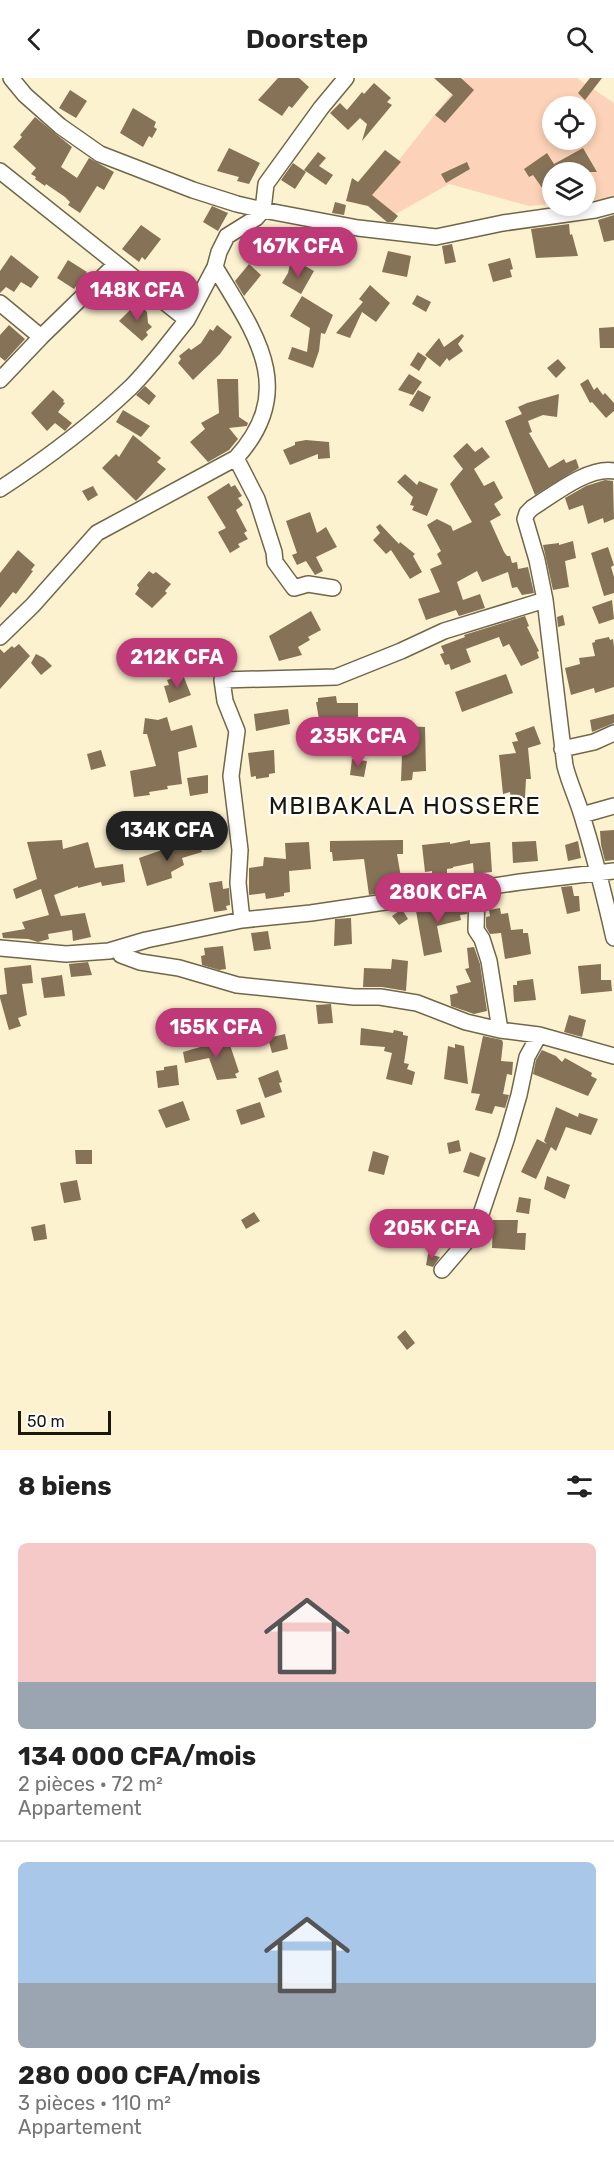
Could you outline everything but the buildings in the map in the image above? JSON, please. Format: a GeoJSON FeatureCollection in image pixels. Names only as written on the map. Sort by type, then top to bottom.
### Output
{"type":"FeatureCollection","features":[{"type":"Feature","properties":{"kind":"street"},"geometry":{"type":"LineString","coordinates":[[10,78],[60,126],[100,154],[193,190],[263,210],[358,228],[436,237],[503,223],[595,210],[614,205]]}},
{"type":"Feature","properties":{"kind":"street"},"geometry":{"type":"LineString","coordinates":[[0,489],[77,432],[132,386],[187,320],[215,267],[227,236],[256,219],[263,210],[266,184],[321,108],[346,78]]}},
{"type":"Feature","properties":{"kind":"street"},"geometry":{"type":"LineString","coordinates":[[1,173],[187,320]]}},
{"type":"Feature","properties":{"kind":"street"},"geometry":{"type":"LineString","coordinates":[[0,380],[116,264]]}},
{"type":"Feature","properties":{"kind":"street"},"geometry":{"type":"LineString","coordinates":[[2,631],[33,605],[97,533],[237,458],[249,444],[264,416],[268,380],[253,331],[215,267]]}},
{"type":"Feature","properties":{"kind":"street"},"geometry":{"type":"LineString","coordinates":[[0,303],[41,337]]}},
{"type":"Feature","properties":{"kind":"street"},"geometry":{"type":"LineString","coordinates":[[237,458],[257,499],[275,562],[294,588],[308,584],[333,588]]}},
{"type":"Feature","properties":{"kind":"street"},"geometry":{"type":"LineString","coordinates":[[614,471],[605,469],[591,473],[549,497],[527,513],[525,519],[537,560],[545,600],[562,749],[570,788],[607,871],[614,938]]}},
{"type":"Feature","properties":{"kind":"street"},"geometry":{"type":"LineString","coordinates":[[242,920],[238,883],[240,850],[231,776],[237,731],[225,701],[222,681],[336,677],[444,631],[545,600]]}},
{"type":"Feature","properties":{"kind":"street"},"geometry":{"type":"LineString","coordinates":[[562,749],[594,742],[614,733]]}},
{"type":"Feature","properties":{"kind":"street"},"geometry":{"type":"LineString","coordinates":[[582,815],[614,806]]}},
{"type":"Feature","properties":{"kind":"street"},"geometry":{"type":"LineString","coordinates":[[0,948],[66,954],[109,951],[242,920],[311,913],[607,871]]}},
{"type":"Feature","properties":{"kind":"street"},"geometry":{"type":"LineString","coordinates":[[477,890],[476,930],[482,939],[489,961],[500,1030]]}},
{"type":"Feature","properties":{"kind":"street"},"geometry":{"type":"LineString","coordinates":[[119,948],[121,956],[132,960],[179,968],[237,985],[354,997],[380,997],[417,1003],[466,1022],[500,1030],[539,1035],[614,1056]]}},
{"type":"Feature","properties":{"kind":"street"},"geometry":{"type":"LineString","coordinates":[[442,1270],[472,1234],[481,1214],[506,1140],[527,1057],[539,1035]]}},
{"type":"Feature","properties":{"kind":"shaded area"},"geometry":{"type":"Polygon","coordinates":[[[464,78],[577,78],[614,103],[614,198],[596,200],[596,162],[542,162],[542,205],[529,206],[449,184],[387,219],[371,195],[464,78]]]}},
{"type":"Feature","properties":{"kind":"district","name":"MBIBAKALA HOSSERE"},"geometry":{"type":"Point","coordinates":[405,806]}}]}
